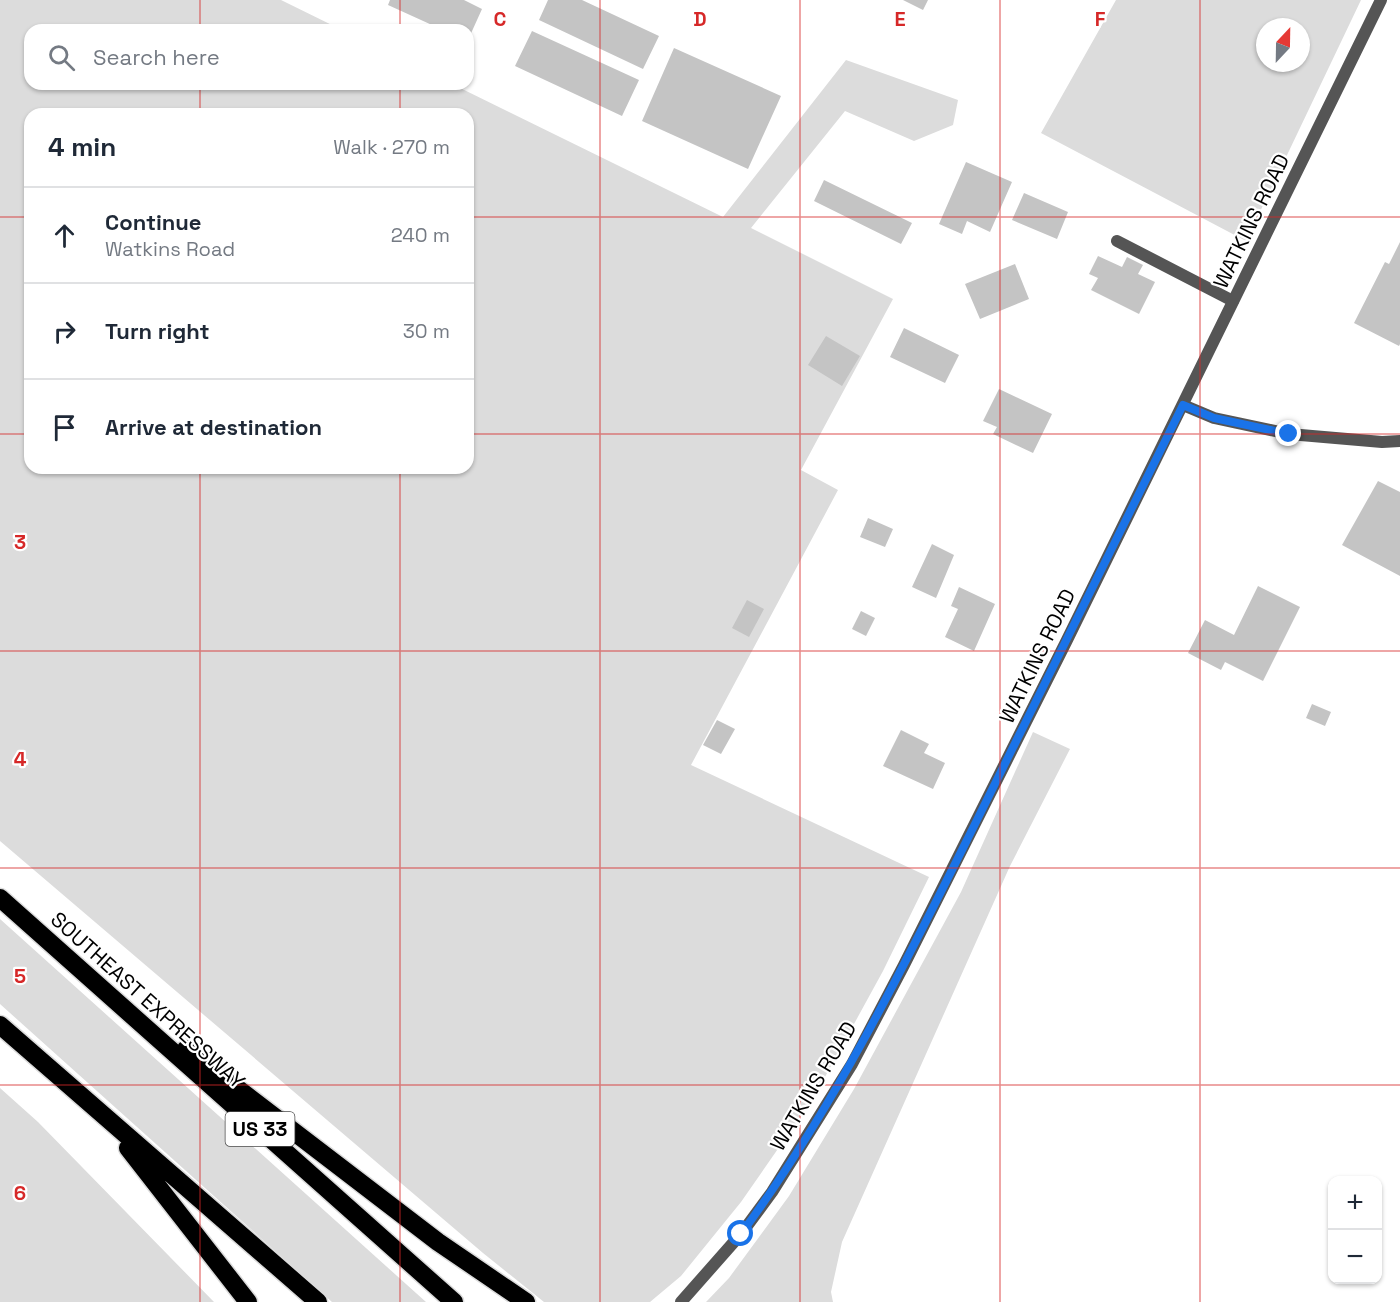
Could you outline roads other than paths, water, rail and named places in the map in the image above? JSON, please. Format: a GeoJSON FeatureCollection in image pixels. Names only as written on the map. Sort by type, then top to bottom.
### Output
{"type":"FeatureCollection","features":[{"type":"Feature","properties":{"kind":"highway","name":"SOUTHEAST EXPRESSWAY"},"geometry":{"type":"LineString","coordinates":[[0,898],[454,1302]]}},
{"type":"Feature","properties":{"kind":"highway"},"geometry":{"type":"LineString","coordinates":[[65,957],[438,1242],[526,1302]]}},
{"type":"Feature","properties":{"kind":"highway"},"geometry":{"type":"LineString","coordinates":[[0,1025],[318,1302]]}},
{"type":"Feature","properties":{"kind":"highway"},"geometry":{"type":"LineString","coordinates":[[103,1115],[248,1302]]}},
{"type":"Feature","properties":{"kind":"street","name":"WATKINS ROAD"},"geometry":{"type":"LineString","coordinates":[[681,1302],[741,1234],[772,1192],[852,1064],[904,965],[1183,405],[1381,0]]}},
{"type":"Feature","properties":{"kind":"street"},"geometry":{"type":"LineString","coordinates":[[1117,241],[1233,301]]}},
{"type":"Feature","properties":{"kind":"street"},"geometry":{"type":"LineString","coordinates":[[1183,405],[1214,418],[1289,434],[1382,442],[1400,441]]}}]}
